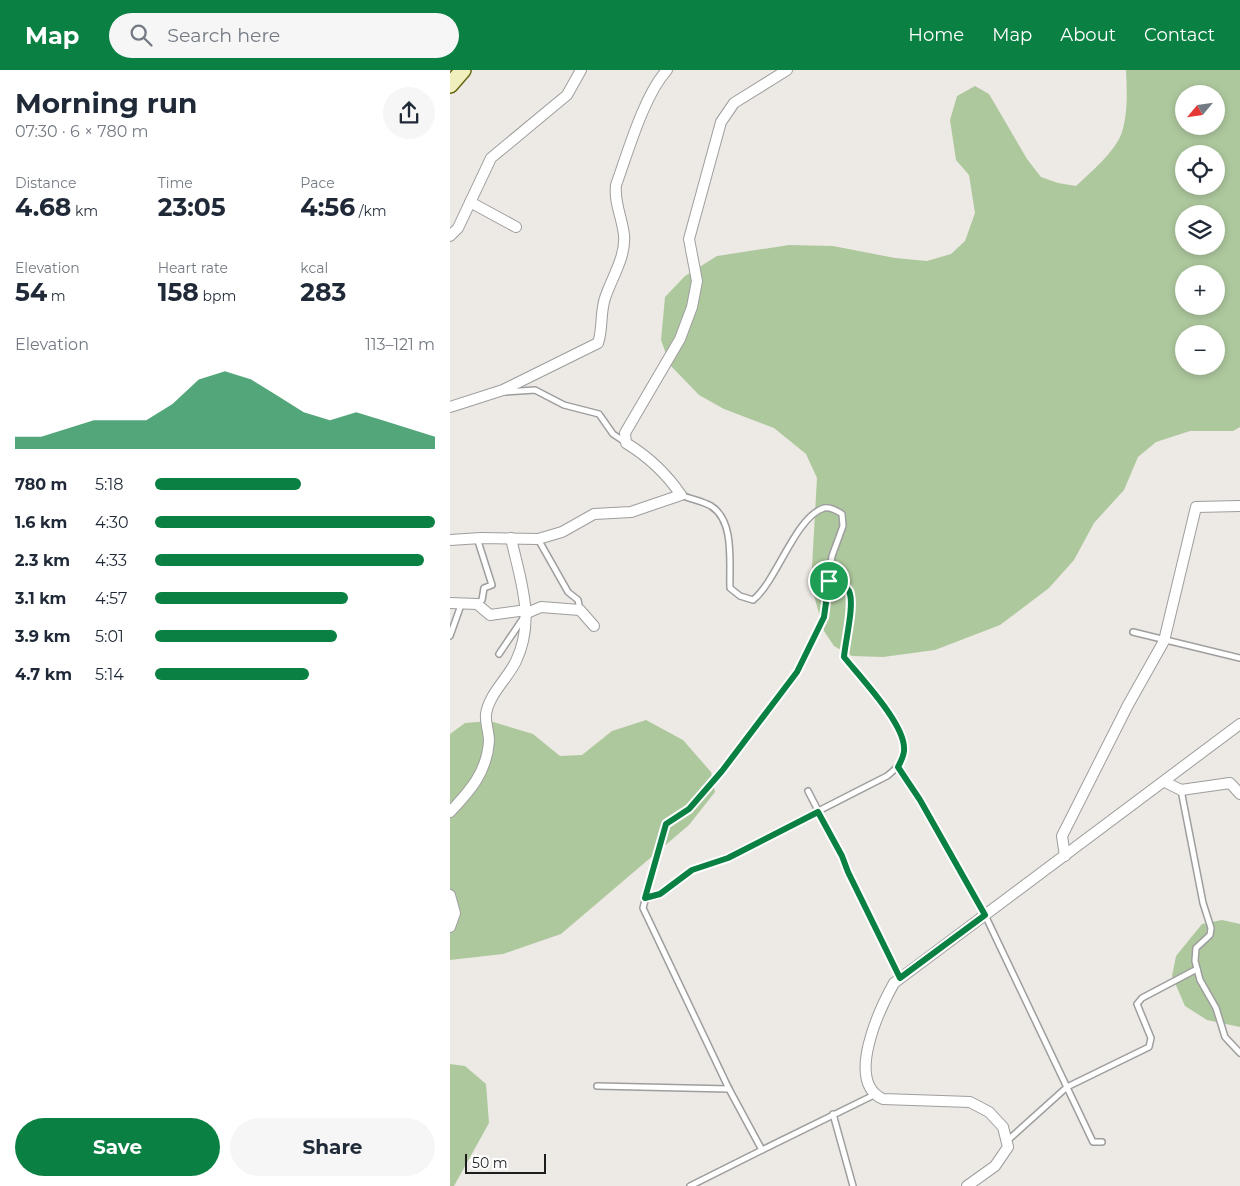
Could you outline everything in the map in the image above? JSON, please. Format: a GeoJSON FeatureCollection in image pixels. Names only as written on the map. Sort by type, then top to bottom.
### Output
{"type":"FeatureCollection","features":[{"type":"Feature","properties":{"kind":"main road"},"geometry":{"type":"LineString","coordinates":[[450,85],[463,70]]}},
{"type":"Feature","properties":{"kind":"street"},"geometry":{"type":"LineString","coordinates":[[450,241],[491,158],[567,96],[581,70]]}},
{"type":"Feature","properties":{"kind":"street"},"geometry":{"type":"LineString","coordinates":[[450,407],[503,390],[598,343],[601,334],[600,320],[605,298],[620,262],[624,236],[615,196],[616,185],[640,119],[661,76],[667,70]]}},
{"type":"Feature","properties":{"kind":"street"},"geometry":{"type":"LineString","coordinates":[[450,540],[477,538],[538,539],[562,532],[594,514],[631,512],[681,495],[670,479],[645,454],[626,443],[625,433],[680,339],[692,307],[697,281],[689,239],[721,122],[734,103],[787,70]]}},
{"type":"Feature","properties":{"kind":"street"},"geometry":{"type":"LineString","coordinates":[[470,202],[516,227]]}},
{"type":"Feature","properties":{"kind":"street"},"geometry":{"type":"LineString","coordinates":[[450,236],[458,228]]}},
{"type":"Feature","properties":{"kind":"street"},"geometry":{"type":"LineString","coordinates":[[1065,856],[1062,836],[1128,705],[1164,641],[1196,507],[1240,506]]}},
{"type":"Feature","properties":{"kind":"street"},"geometry":{"type":"LineString","coordinates":[[450,812],[472,789],[484,768],[489,741],[486,714],[502,681],[515,663],[522,646],[527,611],[511,538]]}},
{"type":"Feature","properties":{"kind":"street"},"geometry":{"type":"LineString","coordinates":[[450,603],[461,605],[477,604],[490,615],[527,611],[541,607],[571,611],[580,610],[594,626]]}},
{"type":"Feature","properties":{"kind":"street"},"geometry":{"type":"LineString","coordinates":[[967,1186],[995,1166],[1008,1147],[1003,1127],[999,1122],[989,1112],[970,1102],[883,1100],[874,1095],[866,1083],[865,1061],[882,1004],[894,983],[1240,724]]}},
{"type":"Feature","properties":{"kind":"street"},"geometry":{"type":"LineString","coordinates":[[1165,782],[1181,790],[1230,782],[1237,788],[1240,794]]}},
{"type":"Feature","properties":{"kind":"street"},"geometry":{"type":"LineString","coordinates":[[450,895],[455,914],[450,927]]}},
{"type":"Feature","properties":{"kind":"lane"},"geometry":{"type":"LineString","coordinates":[[503,390],[506,392],[535,390],[564,406],[599,414],[613,434],[626,443]]}},
{"type":"Feature","properties":{"kind":"lane"},"geometry":{"type":"LineString","coordinates":[[681,495],[710,506],[724,517],[728,536],[730,588],[740,596],[753,600],[763,592],[809,517],[824,508],[834,509],[842,514],[843,526],[832,556],[824,617],[797,672],[722,771],[689,809],[666,824],[642,908],[729,1089],[762,1150]]}},
{"type":"Feature","properties":{"kind":"lane"},"geometry":{"type":"LineString","coordinates":[[477,538],[492,585],[484,588],[482,600],[477,604]]}},
{"type":"Feature","properties":{"kind":"lane"},"geometry":{"type":"LineString","coordinates":[[538,539],[568,592],[578,600],[580,610]]}},
{"type":"Feature","properties":{"kind":"lane"},"geometry":{"type":"LineString","coordinates":[[645,898],[660,894],[692,870],[728,858],[887,776],[898,767],[905,750],[904,740],[876,692],[844,657],[851,599],[848,590],[840,583],[829,581]]}},
{"type":"Feature","properties":{"kind":"lane"},"geometry":{"type":"LineString","coordinates":[[450,636],[461,605]]}},
{"type":"Feature","properties":{"kind":"lane"},"geometry":{"type":"LineString","coordinates":[[499,654],[527,611]]}},
{"type":"Feature","properties":{"kind":"lane"},"geometry":{"type":"LineString","coordinates":[[1133,632],[1240,658]]}},
{"type":"Feature","properties":{"kind":"lane"},"geometry":{"type":"LineString","coordinates":[[898,767],[920,800],[985,915],[1093,1142],[1102,1142]]}},
{"type":"Feature","properties":{"kind":"lane"},"geometry":{"type":"LineString","coordinates":[[1181,790],[1203,903],[1211,928],[1210,935],[1196,948],[1197,969],[1200,980],[1216,1008],[1225,1037],[1240,1053]]}},
{"type":"Feature","properties":{"kind":"lane"},"geometry":{"type":"LineString","coordinates":[[808,791],[842,856],[900,978]]}},
{"type":"Feature","properties":{"kind":"lane"},"geometry":{"type":"LineString","coordinates":[[1007,1141],[1067,1087],[1149,1047],[1151,1038],[1137,1004],[1142,998],[1197,969]]}},
{"type":"Feature","properties":{"kind":"lane"},"geometry":{"type":"LineString","coordinates":[[597,1086],[729,1089]]}},
{"type":"Feature","properties":{"kind":"lane"},"geometry":{"type":"LineString","coordinates":[[690,1186],[874,1095]]}},
{"type":"Feature","properties":{"kind":"lane"},"geometry":{"type":"LineString","coordinates":[[833,1114],[853,1186]]}},
{"type":"Feature","properties":{"kind":"green space"},"geometry":{"type":"Polygon","coordinates":[[[1126,70],[1240,70],[1240,427],[1233,431],[1190,431],[1156,442],[1138,457],[1124,490],[1094,523],[1074,560],[1049,588],[1000,625],[935,650],[883,657],[852,656],[834,646],[824,631],[811,585],[817,478],[806,454],[774,428],[724,409],[699,395],[670,365],[661,340],[665,297],[685,276],[717,256],[789,245],[833,246],[895,258],[927,261],[951,254],[965,241],[975,213],[969,175],[956,160],[950,120],[957,96],[975,86],[989,94],[1027,159],[1041,177],[1058,183],[1076,186],[1102,161],[1119,139],[1127,101],[1126,70]]]}},
{"type":"Feature","properties":{"kind":"green space"},"geometry":{"type":"Polygon","coordinates":[[[646,720],[683,740],[711,772],[715,792],[689,825],[561,934],[503,954],[450,960],[450,734],[465,723],[490,721],[533,734],[560,756],[582,755],[612,731],[646,720]]]}},
{"type":"Feature","properties":{"kind":"green space"},"geometry":{"type":"Polygon","coordinates":[[[1222,920],[1240,924],[1240,1027],[1207,1020],[1185,1006],[1172,976],[1176,956],[1202,924],[1222,920]]]}},
{"type":"Feature","properties":{"kind":"green space"},"geometry":{"type":"Polygon","coordinates":[[[450,1064],[465,1066],[486,1084],[489,1123],[454,1186],[450,1186],[450,1064]]]}},
{"type":"Feature","properties":{"kind":"route"},"geometry":{"type":"LineString","coordinates":[[829,581],[840,583],[848,590],[851,599],[844,657],[876,692],[904,740],[905,750],[898,767],[920,800],[985,915],[900,978],[842,856],[818,812],[728,858],[692,870],[660,894],[645,898],[666,824],[689,809],[722,771],[797,672],[824,617],[829,581]]}}]}
